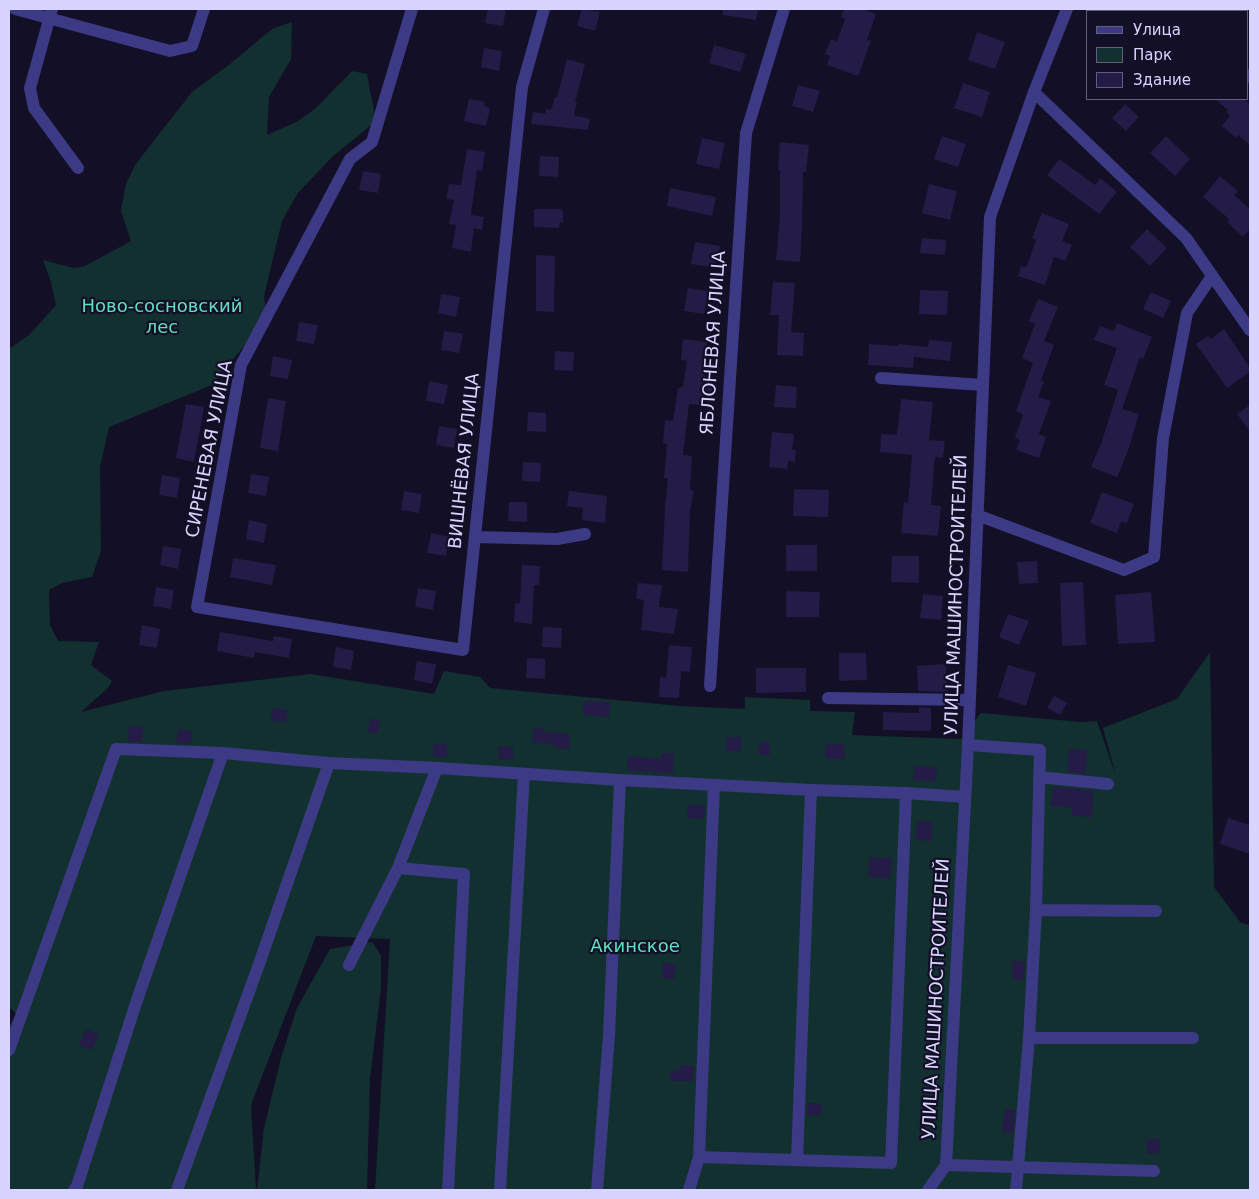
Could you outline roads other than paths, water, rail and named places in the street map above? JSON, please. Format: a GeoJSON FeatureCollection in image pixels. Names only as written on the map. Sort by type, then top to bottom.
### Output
{"type":"FeatureCollection","features":[{"type":"Feature","properties":{"kind":"street"},"geometry":{"type":"LineString","coordinates":[[16,9],[50,13],[170,52],[192,46],[204,9]]}},
{"type":"Feature","properties":{"kind":"street","name":"СИРЕНЕВАЯ УЛИЦА"},"geometry":{"type":"LineString","coordinates":[[196,607],[241,365],[350,159],[372,142],[412,9]]}},
{"type":"Feature","properties":{"kind":"street","name":"ВИШНЁВАЯ УЛИЦА"},"geometry":{"type":"LineString","coordinates":[[196,607],[464,650],[522,87],[544,9]]}},
{"type":"Feature","properties":{"kind":"street","name":"ЯБЛОНЕВАЯ УЛИЦА"},"geometry":{"type":"LineString","coordinates":[[710,686],[746,133],[784,9]]}},
{"type":"Feature","properties":{"kind":"street","name":"УЛИЦА МАШИНОСТРОИТЕЛЕЙ"},"geometry":{"type":"LineString","coordinates":[[928,1190],[946,1165],[968,745],[990,218],[1034,92],[1067,9]]}},
{"type":"Feature","properties":{"kind":"street"},"geometry":{"type":"LineString","coordinates":[[50,13],[30,88],[34,108],[78,168]]}},
{"type":"Feature","properties":{"kind":"street"},"geometry":{"type":"LineString","coordinates":[[1034,92],[1186,238],[1250,330]]}},
{"type":"Feature","properties":{"kind":"street"},"geometry":{"type":"LineString","coordinates":[[977,515],[1124,570],[1154,558],[1163,438],[1187,312],[1212,276]]}},
{"type":"Feature","properties":{"kind":"street"},"geometry":{"type":"LineString","coordinates":[[881,378],[983,385]]}},
{"type":"Feature","properties":{"kind":"street"},"geometry":{"type":"LineString","coordinates":[[475,537],[557,539],[585,534]]}},
{"type":"Feature","properties":{"kind":"street"},"geometry":{"type":"LineString","coordinates":[[828,698],[969,700]]}},
{"type":"Feature","properties":{"kind":"street"},"geometry":{"type":"LineString","coordinates":[[968,745],[1040,750],[1036,910],[1029,1038],[1016,1168],[1016,1190]]}},
{"type":"Feature","properties":{"kind":"street"},"geometry":{"type":"LineString","coordinates":[[9,1050],[116,749],[223,753],[329,763],[620,780],[965,797]]}},
{"type":"Feature","properties":{"kind":"street"},"geometry":{"type":"LineString","coordinates":[[74,1190],[78,1186],[137,1000],[223,753]]}},
{"type":"Feature","properties":{"kind":"street"},"geometry":{"type":"LineString","coordinates":[[177,1190],[258,967],[329,763]]}},
{"type":"Feature","properties":{"kind":"street"},"geometry":{"type":"LineString","coordinates":[[349,965],[398,868],[437,768]]}},
{"type":"Feature","properties":{"kind":"street"},"geometry":{"type":"LineString","coordinates":[[500,1190],[524,774]]}},
{"type":"Feature","properties":{"kind":"street"},"geometry":{"type":"LineString","coordinates":[[1039,778],[1108,784]]}},
{"type":"Feature","properties":{"kind":"street"},"geometry":{"type":"LineString","coordinates":[[597,1190],[609,1035],[620,780]]}},
{"type":"Feature","properties":{"kind":"street"},"geometry":{"type":"LineString","coordinates":[[689,1190],[699,1157],[714,785]]}},
{"type":"Feature","properties":{"kind":"street"},"geometry":{"type":"LineString","coordinates":[[797,1160],[811,790]]}},
{"type":"Feature","properties":{"kind":"street"},"geometry":{"type":"LineString","coordinates":[[699,1157],[891,1163],[906,793]]}},
{"type":"Feature","properties":{"kind":"street"},"geometry":{"type":"LineString","coordinates":[[398,868],[464,874],[448,1190]]}},
{"type":"Feature","properties":{"kind":"street"},"geometry":{"type":"LineString","coordinates":[[1036,910],[1156,911]]}},
{"type":"Feature","properties":{"kind":"street"},"geometry":{"type":"LineString","coordinates":[[1029,1038],[1193,1038]]}},
{"type":"Feature","properties":{"kind":"street"},"geometry":{"type":"LineString","coordinates":[[946,1165],[1154,1171]]}},
{"type":"Feature","properties":{"kind":"park label","name":"Ново-сосновский лес"},"geometry":{"type":"Point","coordinates":[162,317]}},
{"type":"Feature","properties":{"kind":"park label","name":"Акинское"},"geometry":{"type":"Point","coordinates":[635,947]}}]}
